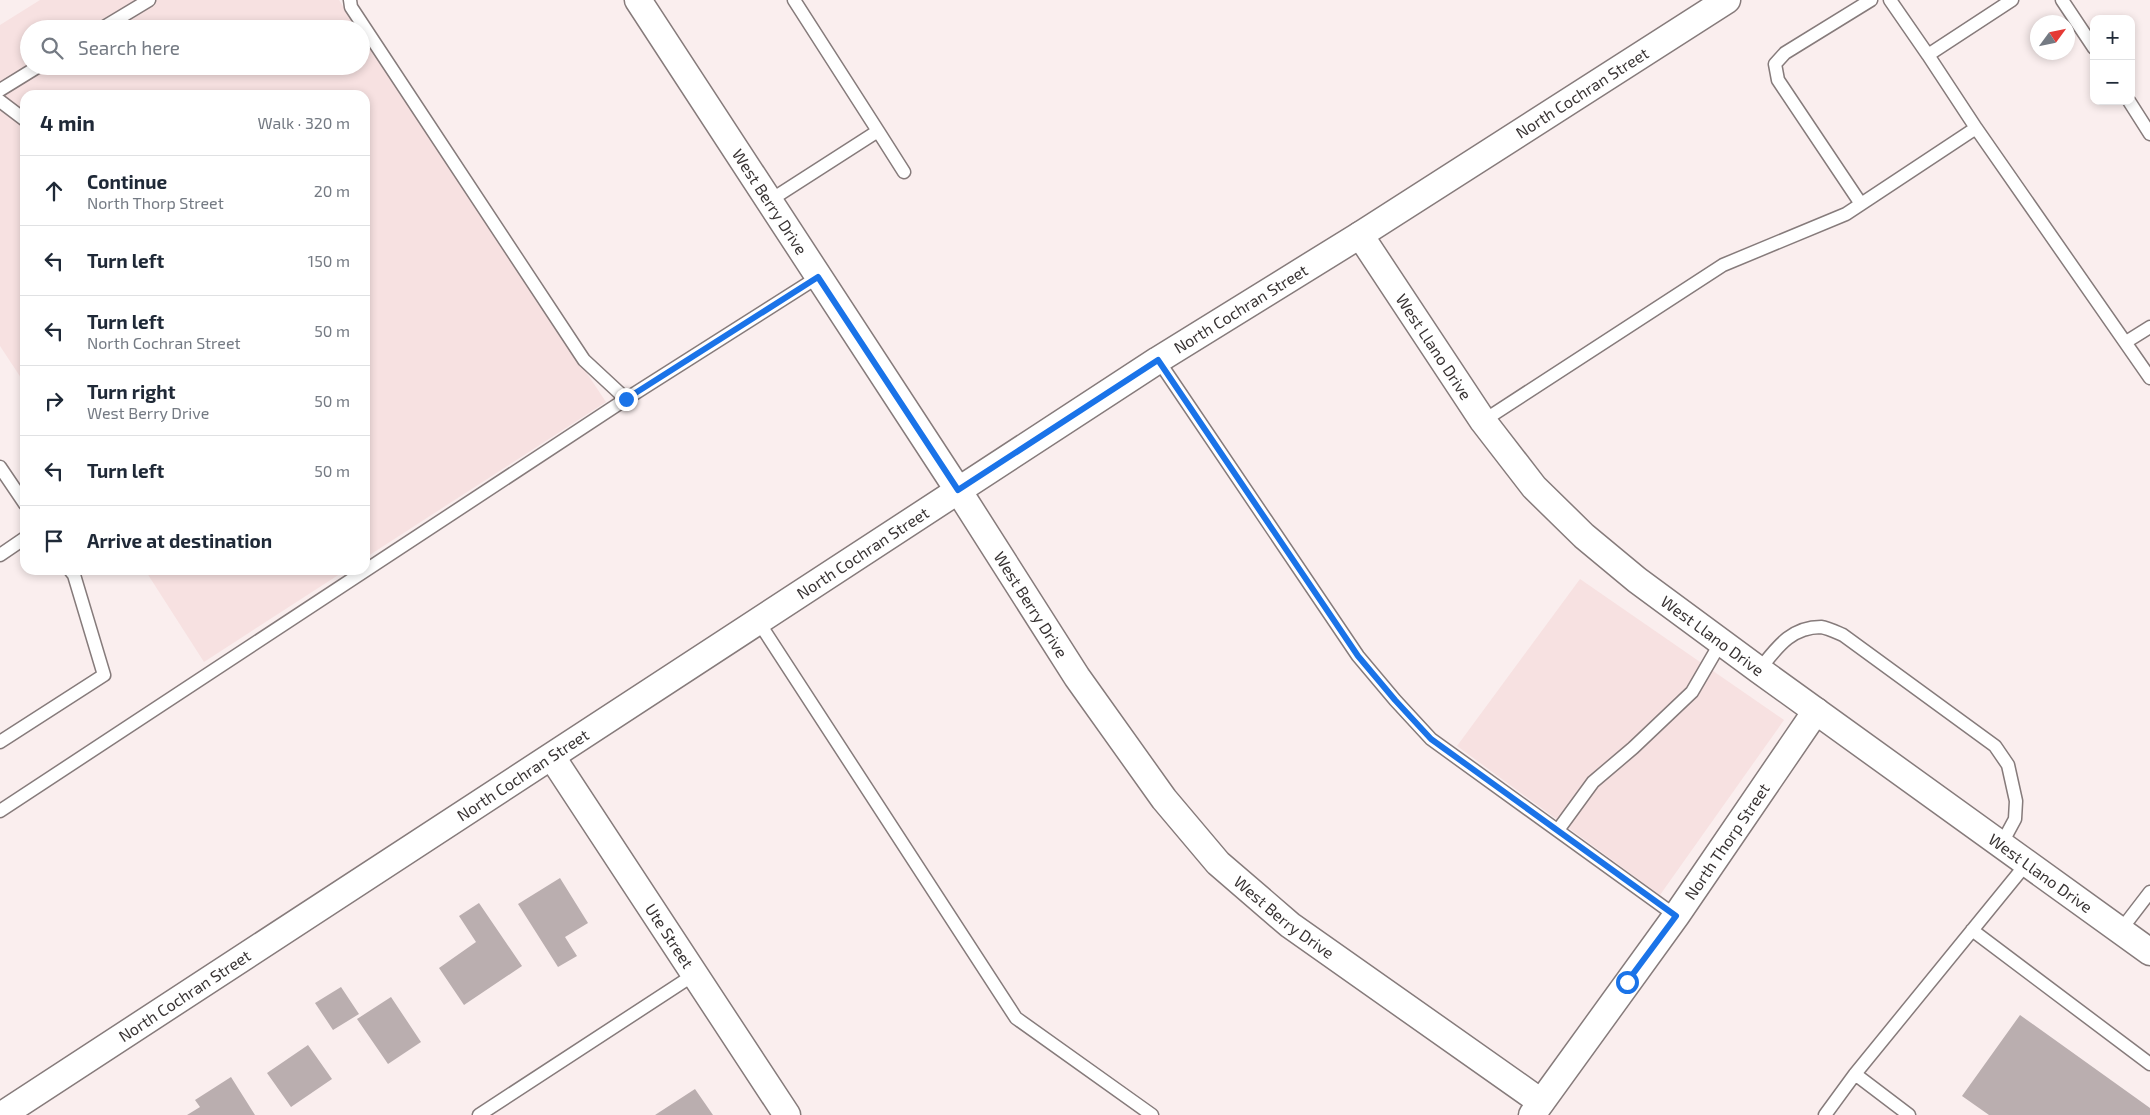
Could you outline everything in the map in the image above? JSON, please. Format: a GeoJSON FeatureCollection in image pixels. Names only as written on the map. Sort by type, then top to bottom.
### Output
{"type":"FeatureCollection","features":[{"type":"Feature","properties":{"kind":"street","name":"West Berry Drive"},"geometry":{"type":"LineString","coordinates":[[638,0],[958,490],[1077,677],[1164,799],[1218,863],[1290,925],[1537,1109]]}},
{"type":"Feature","properties":{"kind":"street","name":"North Cochran Street"},"geometry":{"type":"LineString","coordinates":[[2,1115],[1158,360],[1360,235],[1727,0]]}},
{"type":"Feature","properties":{"kind":"street","name":"West Llano Drive"},"geometry":{"type":"LineString","coordinates":[[1360,235],[1483,420],[1534,486],[1584,536],[1637,580],[1759,670],[2150,952]]}},
{"type":"Feature","properties":{"kind":"street","name":"North Thorp Street"},"geometry":{"type":"LineString","coordinates":[[1537,1109],[1676,916],[1816,711]]}},
{"type":"Feature","properties":{"kind":"street","name":"Ute Street"},"geometry":{"type":"LineString","coordinates":[[552,757],[787,1115]]}},
{"type":"Feature","properties":{"kind":"lane"},"geometry":{"type":"LineString","coordinates":[[116,20],[148,0]]}},
{"type":"Feature","properties":{"kind":"lane"},"geometry":{"type":"LineString","coordinates":[[350,0],[351,7],[360,20]]}},
{"type":"Feature","properties":{"kind":"lane"},"geometry":{"type":"LineString","coordinates":[[794,0],[904,172]]}},
{"type":"Feature","properties":{"kind":"lane"},"geometry":{"type":"LineString","coordinates":[[1861,204],[1778,80],[1775,64],[1785,53],[1871,0]]}},
{"type":"Feature","properties":{"kind":"lane"},"geometry":{"type":"LineString","coordinates":[[1890,0],[1976,128],[2150,378]]}},
{"type":"Feature","properties":{"kind":"lane"},"geometry":{"type":"LineString","coordinates":[[1928,55],[2012,0]]}},
{"type":"Feature","properties":{"kind":"lane"},"geometry":{"type":"LineString","coordinates":[[2062,0],[2090,42]]}},
{"type":"Feature","properties":{"kind":"lane"},"geometry":{"type":"LineString","coordinates":[[370,36],[584,360],[626,399]]}},
{"type":"Feature","properties":{"kind":"lane"},"geometry":{"type":"LineString","coordinates":[[0,90],[24,75]]}},
{"type":"Feature","properties":{"kind":"lane"},"geometry":{"type":"LineString","coordinates":[[0,101],[20,116]]}},
{"type":"Feature","properties":{"kind":"lane"},"geometry":{"type":"LineString","coordinates":[[2132,105],[2150,134]]}},
{"type":"Feature","properties":{"kind":"lane"},"geometry":{"type":"LineString","coordinates":[[1483,420],[1723,265],[1846,214],[1976,128]]}},
{"type":"Feature","properties":{"kind":"lane"},"geometry":{"type":"LineString","coordinates":[[769,201],[878,131]]}},
{"type":"Feature","properties":{"kind":"lane"},"geometry":{"type":"LineString","coordinates":[[370,563],[818,277]]}},
{"type":"Feature","properties":{"kind":"lane"},"geometry":{"type":"LineString","coordinates":[[2126,342],[2150,327]]}},
{"type":"Feature","properties":{"kind":"lane"},"geometry":{"type":"LineString","coordinates":[[1158,360],[1358,656],[1431,739],[1676,916]]}},
{"type":"Feature","properties":{"kind":"lane"},"geometry":{"type":"LineString","coordinates":[[0,467],[20,497]]}},
{"type":"Feature","properties":{"kind":"lane"},"geometry":{"type":"LineString","coordinates":[[0,555],[20,541]]}},
{"type":"Feature","properties":{"kind":"lane"},"geometry":{"type":"LineString","coordinates":[[0,742],[104,675],[74,575]]}},
{"type":"Feature","properties":{"kind":"lane"},"geometry":{"type":"LineString","coordinates":[[0,811],[352,575]]}},
{"type":"Feature","properties":{"kind":"lane"},"geometry":{"type":"LineString","coordinates":[[758,621],[1016,1018],[1136,1109],[1152,1115]]}},
{"type":"Feature","properties":{"kind":"lane"},"geometry":{"type":"LineString","coordinates":[[1759,670],[1783,640],[1800,630],[1822,627],[1843,635],[1995,746],[2008,765],[2016,801],[2015,819],[2001,845]]}},
{"type":"Feature","properties":{"kind":"lane"},"geometry":{"type":"LineString","coordinates":[[1558,830],[1593,782],[1633,748],[1692,692],[1721,642]]}},
{"type":"Feature","properties":{"kind":"lane"},"geometry":{"type":"LineString","coordinates":[[1825,1115],[1855,1074],[2027,863]]}},
{"type":"Feature","properties":{"kind":"lane"},"geometry":{"type":"LineString","coordinates":[[2120,931],[2150,892]]}},
{"type":"Feature","properties":{"kind":"lane"},"geometry":{"type":"LineString","coordinates":[[1972,930],[2150,1064]]}},
{"type":"Feature","properties":{"kind":"lane"},"geometry":{"type":"LineString","coordinates":[[479,1115],[695,974]]}},
{"type":"Feature","properties":{"kind":"lane"},"geometry":{"type":"LineString","coordinates":[[1855,1074],[1909,1115]]}},
{"type":"Feature","properties":{"kind":"shaded area"},"geometry":{"type":"Polygon","coordinates":[[[40,0],[339,0],[352,20],[20,20],[20,75],[370,75],[370,47],[606,402],[370,555],[370,90],[20,90],[20,376],[0,346],[0,25],[40,0]]]}},
{"type":"Feature","properties":{"kind":"shaded area"},"geometry":{"type":"Polygon","coordinates":[[[148,575],[338,575],[204,662],[148,575]]]}},
{"type":"Feature","properties":{"kind":"shaded area"},"geometry":{"type":"Polygon","coordinates":[[[1580,579],[1784,720],[1660,895],[1457,746],[1580,579]]]}},
{"type":"Feature","properties":{"kind":"building"},"geometry":{"type":"Polygon","coordinates":[[[560,878],[588,923],[565,937],[577,956],[558,967],[518,904],[560,878]]]}},
{"type":"Feature","properties":{"kind":"building"},"geometry":{"type":"Polygon","coordinates":[[[479,903],[522,966],[464,1005],[439,968],[476,942],[459,916],[479,903]]]}},
{"type":"Feature","properties":{"kind":"building"},"geometry":{"type":"Polygon","coordinates":[[[341,987],[359,1014],[333,1030],[315,1003],[341,987]]]}},
{"type":"Feature","properties":{"kind":"building"},"geometry":{"type":"Polygon","coordinates":[[[391,997],[421,1042],[388,1064],[357,1019],[391,997]]]}},
{"type":"Feature","properties":{"kind":"building"},"geometry":{"type":"Polygon","coordinates":[[[2020,1015],[2150,1108],[2150,1115],[1989,1115],[1962,1096],[2020,1015]]]}},
{"type":"Feature","properties":{"kind":"building"},"geometry":{"type":"Polygon","coordinates":[[[308,1045],[332,1079],[291,1107],[267,1073],[308,1045]]]}},
{"type":"Feature","properties":{"kind":"building"},"geometry":{"type":"Polygon","coordinates":[[[231,1077],[255,1115],[187,1115],[200,1107],[195,1100],[231,1077]]]}},
{"type":"Feature","properties":{"kind":"building"},"geometry":{"type":"Polygon","coordinates":[[[695,1089],[713,1115],[655,1115],[695,1089]]]}},
{"type":"Feature","properties":{"kind":"route"},"geometry":{"type":"LineString","coordinates":[[626,399],[818,277],[958,490],[1158,360],[1358,656],[1431,739],[1676,916],[1627,982]]}}]}
